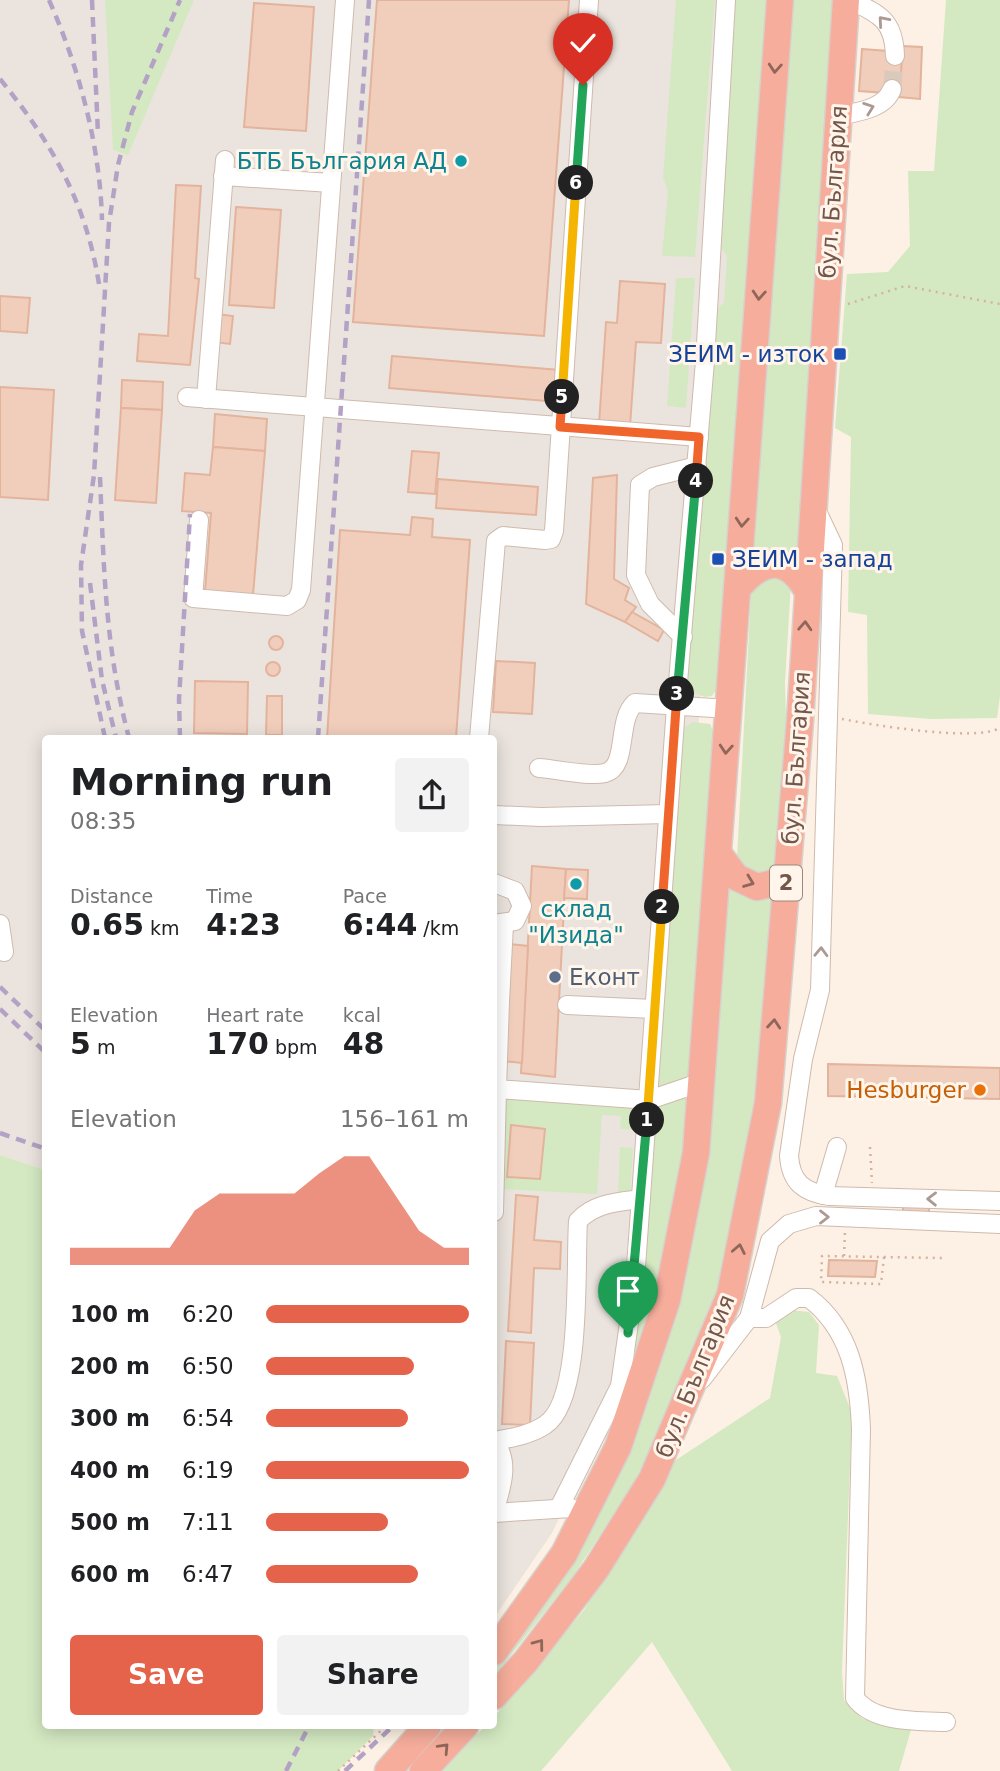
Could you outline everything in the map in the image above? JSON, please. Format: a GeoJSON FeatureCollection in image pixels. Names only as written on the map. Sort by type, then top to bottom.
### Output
{"type":"FeatureCollection","features":[{"type":"Feature","properties":{"kind":"highway","name":"бул. България"},"geometry":{"type":"LineString","coordinates":[[497,1644],[564,1554],[618,1447],[667,1300],[696,1153],[780,0]]}},
{"type":"Feature","properties":{"kind":"highway","name":"бул. България"},"geometry":{"type":"LineString","coordinates":[[497,1693],[526,1661],[596,1569],[652,1479],[693,1389],[730,1295],[768,1103],[796,761],[848,0]]}},
{"type":"Feature","properties":{"kind":"highway"},"geometry":{"type":"LineString","coordinates":[[737,589],[758,569],[779,565],[790,568],[807,590]]}},
{"type":"Feature","properties":{"kind":"highway"},"geometry":{"type":"LineString","coordinates":[[718,853],[737,877],[757,887],[778,882],[787,871]]}},
{"type":"Feature","properties":{"kind":"highway"},"geometry":{"type":"LineString","coordinates":[[388,1771],[425,1729]]}},
{"type":"Feature","properties":{"kind":"highway"},"geometry":{"type":"LineString","coordinates":[[423,1771],[463,1729]]}},
{"type":"Feature","properties":{"kind":"street"},"geometry":{"type":"LineString","coordinates":[[199,520],[193,598],[287,606],[297,600],[301,590],[345,0]]}},
{"type":"Feature","properties":{"kind":"street"},"geometry":{"type":"LineString","coordinates":[[479,735],[496,541],[503,536],[551,539],[554,531],[589,0]]}},
{"type":"Feature","properties":{"kind":"street"},"geometry":{"type":"LineString","coordinates":[[559,1508],[620,1386],[635,1281],[676,706],[697,466],[726,0]]}},
{"type":"Feature","properties":{"kind":"street"},"geometry":{"type":"LineString","coordinates":[[848,0],[876,12],[887,23],[894,35],[895,57]]}},
{"type":"Feature","properties":{"kind":"street"},"geometry":{"type":"LineString","coordinates":[[838,116],[879,105],[890,96],[892,89]]}},
{"type":"Feature","properties":{"kind":"street"},"geometry":{"type":"LineString","coordinates":[[206,399],[224,168],[331,183]]}},
{"type":"Feature","properties":{"kind":"street"},"geometry":{"type":"LineString","coordinates":[[187,397],[699,437]]}},
{"type":"Feature","properties":{"kind":"street"},"geometry":{"type":"LineString","coordinates":[[682,637],[650,604],[636,575],[640,485],[653,477],[697,466]]}},
{"type":"Feature","properties":{"kind":"street"},"geometry":{"type":"LineString","coordinates":[[813,501],[833,545],[820,990],[803,1059],[789,1156],[790,1172],[804,1190],[823,1195],[1000,1200]]}},
{"type":"Feature","properties":{"kind":"street"},"geometry":{"type":"LineString","coordinates":[[539,768],[604,774],[614,768],[620,755],[625,712],[635,702],[729,709]]}},
{"type":"Feature","properties":{"kind":"street"},"geometry":{"type":"LineString","coordinates":[[796,761],[808,726],[814,718],[828,717]]}},
{"type":"Feature","properties":{"kind":"street"},"geometry":{"type":"LineString","coordinates":[[497,814],[541,817],[668,814]]}},
{"type":"Feature","properties":{"kind":"street"},"geometry":{"type":"LineString","coordinates":[[497,884],[515,891],[522,906],[515,921],[498,924],[497,1001]]}},
{"type":"Feature","properties":{"kind":"street"},"geometry":{"type":"LineString","coordinates":[[0,924],[4,952]]}},
{"type":"Feature","properties":{"kind":"street"},"geometry":{"type":"LineString","coordinates":[[567,1005],[654,1009]]}},
{"type":"Feature","properties":{"kind":"street"},"geometry":{"type":"LineString","coordinates":[[497,1089],[649,1100],[702,1083]]}},
{"type":"Feature","properties":{"kind":"street"},"geometry":{"type":"LineString","coordinates":[[823,1195],[837,1147]]}},
{"type":"Feature","properties":{"kind":"street"},"geometry":{"type":"LineString","coordinates":[[497,1441],[525,1435],[547,1424],[564,1400],[573,1358],[578,1221],[587,1211],[611,1203],[641,1199]]}},
{"type":"Feature","properties":{"kind":"street"},"geometry":{"type":"LineString","coordinates":[[693,1389],[749,1318],[770,1241],[800,1218],[826,1216],[1000,1224]]}},
{"type":"Feature","properties":{"kind":"street"},"geometry":{"type":"LineString","coordinates":[[749,1318],[766,1318],[796,1298],[809,1298],[831,1319],[849,1351],[859,1387],[861,1429],[855,1698],[865,1707],[895,1718],[946,1722]]}},
{"type":"Feature","properties":{"kind":"street"},"geometry":{"type":"LineString","coordinates":[[497,1445],[502,1451],[504,1475],[497,1502]]}},
{"type":"Feature","properties":{"kind":"street"},"geometry":{"type":"LineString","coordinates":[[497,1513],[559,1508],[588,1509]]}},
{"type":"Feature","properties":{"kind":"path"},"geometry":{"type":"LineString","coordinates":[[825,312],[905,286],[1000,304]]}},
{"type":"Feature","properties":{"kind":"path"},"geometry":{"type":"LineString","coordinates":[[828,717],[909,729],[978,733],[1000,728]]}},
{"type":"Feature","properties":{"kind":"path"},"geometry":{"type":"LineString","coordinates":[[870,1147],[872,1197]]}},
{"type":"Feature","properties":{"kind":"path"},"geometry":{"type":"LineString","coordinates":[[884,1257],[881,1284],[821,1282],[822,1256],[884,1257],[942,1258]]}},
{"type":"Feature","properties":{"kind":"path"},"geometry":{"type":"LineString","coordinates":[[338,1771],[383,1729]]}},
{"type":"Feature","properties":{"kind":"shaded area"},"geometry":{"type":"Polygon","coordinates":[[[0,0],[749,0],[683,949],[659,1220],[609,1413],[552,1533],[497,1614],[497,735],[42,735],[42,1169],[0,1155],[0,0]]]}},
{"type":"Feature","properties":{"kind":"green space"},"geometry":{"type":"Polygon","coordinates":[[[105,0],[194,0],[128,155],[113,150],[105,0]]]}},
{"type":"Feature","properties":{"kind":"green space"},"geometry":{"type":"Polygon","coordinates":[[[676,0],[715,0],[695,257],[662,256],[668,192],[663,177],[676,0]]]}},
{"type":"Feature","properties":{"kind":"green space"},"geometry":{"type":"Polygon","coordinates":[[[770,0],[718,687],[712,696],[705,697],[694,693],[685,674],[716,310],[724,303],[727,256],[719,245],[733,2],[770,0]]]}},
{"type":"Feature","properties":{"kind":"green space"},"geometry":{"type":"Polygon","coordinates":[[[789,0],[838,0],[800,568],[751,563],[789,0]]]}},
{"type":"Feature","properties":{"kind":"green space"},"geometry":{"type":"Polygon","coordinates":[[[946,0],[1000,0],[1000,696],[997,718],[931,719],[868,714],[867,615],[848,612],[851,437],[835,428],[847,274],[888,272],[910,246],[908,171],[934,171],[946,0]]]}},
{"type":"Feature","properties":{"kind":"green space"},"geometry":{"type":"Polygon","coordinates":[[[676,278],[695,278],[686,408],[667,406],[676,278]]]}},
{"type":"Feature","properties":{"kind":"green space"},"geometry":{"type":"Polygon","coordinates":[[[770,573],[791,583],[785,683],[787,752],[778,866],[757,880],[737,858],[751,594],[761,577],[770,573]]]}},
{"type":"Feature","properties":{"kind":"green space"},"geometry":{"type":"Polygon","coordinates":[[[693,722],[710,724],[714,733],[695,1079],[651,1089],[682,729],[693,722]]]}},
{"type":"Feature","properties":{"kind":"green space"},"geometry":{"type":"Polygon","coordinates":[[[728,881],[778,889],[763,1072],[719,1285],[703,1333],[655,1444],[629,1491],[575,1573],[497,1673],[497,1661],[510,1646],[647,1387],[728,881]]]}},
{"type":"Feature","properties":{"kind":"green space"},"geometry":{"type":"Polygon","coordinates":[[[686,1092],[694,1098],[661,1286],[630,1383],[651,1108],[686,1092]]]}},
{"type":"Feature","properties":{"kind":"green space"},"geometry":{"type":"Polygon","coordinates":[[[503,1096],[636,1109],[635,1130],[620,1129],[621,1116],[602,1115],[597,1194],[500,1189],[503,1096]]]}},
{"type":"Feature","properties":{"kind":"green space"},"geometry":{"type":"Polygon","coordinates":[[[620,1147],[633,1148],[630,1196],[618,1195],[620,1147]]]}},
{"type":"Feature","properties":{"kind":"green space"},"geometry":{"type":"Polygon","coordinates":[[[0,1155],[42,1169],[42,1729],[374,1729],[373,1736],[338,1771],[0,1771],[0,1155]]]}},
{"type":"Feature","properties":{"kind":"green space"},"geometry":{"type":"Polygon","coordinates":[[[790,1310],[809,1312],[819,1325],[816,1373],[837,1376],[852,1413],[842,1672],[844,1700],[863,1719],[911,1730],[899,1771],[732,1771],[652,1642],[541,1771],[442,1771],[482,1729],[497,1729],[497,1713],[584,1610],[673,1462],[770,1398],[781,1337],[775,1321],[790,1310]]]}},
{"type":"Feature","properties":{"kind":"building","name":"БТБ България АД"},"geometry":{"type":"Polygon","coordinates":[[[377,0],[569,0],[544,336],[353,322],[377,0]]]}},
{"type":"Feature","properties":{"kind":"building"},"geometry":{"type":"Polygon","coordinates":[[[254,3],[314,7],[306,131],[244,127],[254,3]]]}},
{"type":"Feature","properties":{"kind":"building"},"geometry":{"type":"Polygon","coordinates":[[[902,46],[922,47],[920,99],[899,97],[902,46]]]}},
{"type":"Feature","properties":{"kind":"building"},"geometry":{"type":"Polygon","coordinates":[[[862,49],[889,51],[902,57],[900,89],[886,93],[859,91],[862,49]]]}},
{"type":"Feature","properties":{"kind":"building"},"geometry":{"type":"Polygon","coordinates":[[[176,185],[201,186],[195,278],[199,279],[190,365],[137,361],[139,334],[168,336],[176,185]]]}},
{"type":"Feature","properties":{"kind":"building"},"geometry":{"type":"Polygon","coordinates":[[[236,207],[281,210],[274,308],[229,305],[236,207]]]}},
{"type":"Feature","properties":{"kind":"building"},"geometry":{"type":"Polygon","coordinates":[[[620,281],[665,284],[661,343],[636,342],[630,426],[599,424],[606,322],[617,323],[620,281]]]}},
{"type":"Feature","properties":{"kind":"building"},"geometry":{"type":"Polygon","coordinates":[[[0,296],[30,298],[27,333],[0,331],[0,296]]]}},
{"type":"Feature","properties":{"kind":"building"},"geometry":{"type":"Polygon","coordinates":[[[217,314],[233,316],[230,344],[214,342],[217,314]]]}},
{"type":"Feature","properties":{"kind":"building"},"geometry":{"type":"Polygon","coordinates":[[[392,356],[560,370],[558,402],[389,388],[392,356]]]}},
{"type":"Feature","properties":{"kind":"building"},"geometry":{"type":"Polygon","coordinates":[[[122,380],[163,382],[162,410],[121,408],[122,380]]]}},
{"type":"Feature","properties":{"kind":"building"},"geometry":{"type":"Polygon","coordinates":[[[0,387],[54,390],[48,500],[0,497],[0,387]]]}},
{"type":"Feature","properties":{"kind":"building"},"geometry":{"type":"Polygon","coordinates":[[[121,408],[162,410],[156,503],[115,500],[121,408]]]}},
{"type":"Feature","properties":{"kind":"building"},"geometry":{"type":"Polygon","coordinates":[[[215,414],[267,419],[265,451],[213,447],[215,414]]]}},
{"type":"Feature","properties":{"kind":"building"},"geometry":{"type":"Polygon","coordinates":[[[213,447],[265,451],[253,595],[205,591],[211,513],[182,511],[185,473],[210,475],[213,447]]]}},
{"type":"Feature","properties":{"kind":"building"},"geometry":{"type":"Polygon","coordinates":[[[412,451],[439,453],[435,494],[408,492],[412,451]]]}},
{"type":"Feature","properties":{"kind":"building"},"geometry":{"type":"Polygon","coordinates":[[[617,475],[614,579],[629,588],[625,600],[636,607],[625,622],[586,604],[593,478],[617,475]]]}},
{"type":"Feature","properties":{"kind":"building"},"geometry":{"type":"Polygon","coordinates":[[[438,479],[538,487],[536,515],[436,508],[438,479]]]}},
{"type":"Feature","properties":{"kind":"building"},"geometry":{"type":"Polygon","coordinates":[[[412,517],[433,519],[432,537],[470,540],[456,735],[327,735],[340,530],[410,535],[412,517]]]}},
{"type":"Feature","properties":{"kind":"building"},"geometry":{"type":"Polygon","coordinates":[[[632,612],[664,630],[658,641],[625,622],[632,612]]]}},
{"type":"Feature","properties":{"kind":"building"},"geometry":{"type":"Polygon","coordinates":[[[273,636],[279,636],[283,643],[279,650],[273,650],[269,646],[269,640],[273,636]]]}},
{"type":"Feature","properties":{"kind":"building"},"geometry":{"type":"Polygon","coordinates":[[[496,661],[535,663],[532,714],[493,712],[496,661]]]}},
{"type":"Feature","properties":{"kind":"building"},"geometry":{"type":"Polygon","coordinates":[[[270,662],[276,662],[280,669],[276,676],[270,676],[266,672],[266,666],[270,662]]]}},
{"type":"Feature","properties":{"kind":"building"},"geometry":{"type":"Polygon","coordinates":[[[195,681],[248,682],[247,734],[194,733],[195,681]]]}},
{"type":"Feature","properties":{"kind":"building"},"geometry":{"type":"Polygon","coordinates":[[[267,696],[282,696],[282,735],[266,735],[267,696]]]}},
{"type":"Feature","properties":{"kind":"building"},"geometry":{"type":"Polygon","coordinates":[[[532,866],[566,869],[555,1077],[521,1073],[532,866]]]}},
{"type":"Feature","properties":{"kind":"building","name":"склад \"Изида\""},"geometry":{"type":"Polygon","coordinates":[[[566,869],[588,870],[587,899],[564,898],[566,869]]]}},
{"type":"Feature","properties":{"kind":"building"},"geometry":{"type":"Polygon","coordinates":[[[509,944],[528,946],[522,1063],[502,1061],[509,944]]]}},
{"type":"Feature","properties":{"kind":"building"},"geometry":{"type":"Polygon","coordinates":[[[828,1064],[1000,1068],[1000,1099],[828,1096],[828,1064]]]}},
{"type":"Feature","properties":{"kind":"building"},"geometry":{"type":"Polygon","coordinates":[[[511,1125],[545,1129],[540,1179],[507,1177],[511,1125]]]}},
{"type":"Feature","properties":{"kind":"building"},"geometry":{"type":"Polygon","coordinates":[[[516,1195],[538,1197],[534,1240],[561,1242],[560,1269],[534,1268],[531,1333],[508,1331],[516,1195]]]}},
{"type":"Feature","properties":{"kind":"building"},"geometry":{"type":"Polygon","coordinates":[[[903,1205],[929,1206],[929,1215],[903,1214],[903,1205]]]}},
{"type":"Feature","properties":{"kind":"building"},"geometry":{"type":"Polygon","coordinates":[[[829,1260],[877,1261],[875,1277],[828,1276],[829,1260]]]}},
{"type":"Feature","properties":{"kind":"building"},"geometry":{"type":"Polygon","coordinates":[[[506,1341],[534,1343],[530,1425],[502,1424],[506,1341]]]}},
{"type":"Feature","properties":{"kind":"tunnel"},"geometry":{"type":"LineString","coordinates":[[892,89],[895,56]]}},
{"type":"Feature","properties":{"kind":"railway"},"geometry":{"type":"LineString","coordinates":[[49,0],[70,53],[86,107],[97,164],[102,220]]}},
{"type":"Feature","properties":{"kind":"railway"},"geometry":{"type":"LineString","coordinates":[[92,0],[98,134]]}},
{"type":"Feature","properties":{"kind":"railway"},"geometry":{"type":"LineString","coordinates":[[104,735],[82,631],[81,565],[94,475],[109,223],[118,165],[132,112],[180,0]]}},
{"type":"Feature","properties":{"kind":"railway"},"geometry":{"type":"LineString","coordinates":[[318,735],[369,0]]}},
{"type":"Feature","properties":{"kind":"railway"},"geometry":{"type":"LineString","coordinates":[[0,79],[36,127],[64,175],[85,226],[99,284]]}},
{"type":"Feature","properties":{"kind":"railway"},"geometry":{"type":"LineString","coordinates":[[100,477],[110,640],[128,735]]}},
{"type":"Feature","properties":{"kind":"railway"},"geometry":{"type":"LineString","coordinates":[[180,735],[179,699],[190,514]]}},
{"type":"Feature","properties":{"kind":"railway"},"geometry":{"type":"LineString","coordinates":[[90,583],[102,680],[115,735]]}},
{"type":"Feature","properties":{"kind":"railway"},"geometry":{"type":"LineString","coordinates":[[0,987],[42,1027]]}},
{"type":"Feature","properties":{"kind":"railway"},"geometry":{"type":"LineString","coordinates":[[0,1009],[42,1049]]}},
{"type":"Feature","properties":{"kind":"railway"},"geometry":{"type":"LineString","coordinates":[[0,1133],[42,1148]]}},
{"type":"Feature","properties":{"kind":"railway"},"geometry":{"type":"LineString","coordinates":[[286,1771],[307,1729]]}},
{"type":"Feature","properties":{"kind":"railway"},"geometry":{"type":"LineString","coordinates":[[345,1771],[390,1729]]}},
{"type":"Feature","properties":{"kind":"place","name":"БТБ България АД"},"geometry":{"type":"Point","coordinates":[461,161]}},
{"type":"Feature","properties":{"kind":"place","name":"ЗЕИМ - изток"},"geometry":{"type":"Point","coordinates":[840,354]}},
{"type":"Feature","properties":{"kind":"place","name":"ЗЕИМ - запад"},"geometry":{"type":"Point","coordinates":[718,559]}},
{"type":"Feature","properties":{"kind":"place","name":"склад \"Изида\""},"geometry":{"type":"Point","coordinates":[576,884]}},
{"type":"Feature","properties":{"kind":"place","name":"Еконт"},"geometry":{"type":"Point","coordinates":[555,977]}},
{"type":"Feature","properties":{"kind":"place","name":"Hesburger"},"geometry":{"type":"Point","coordinates":[980,1090]}},
{"type":"Feature","properties":{"kind":"route"},"geometry":{"type":"LineString","coordinates":[[583,85],[560,427],[699,437],[676,706],[635,1281],[628,1333]]}}]}
